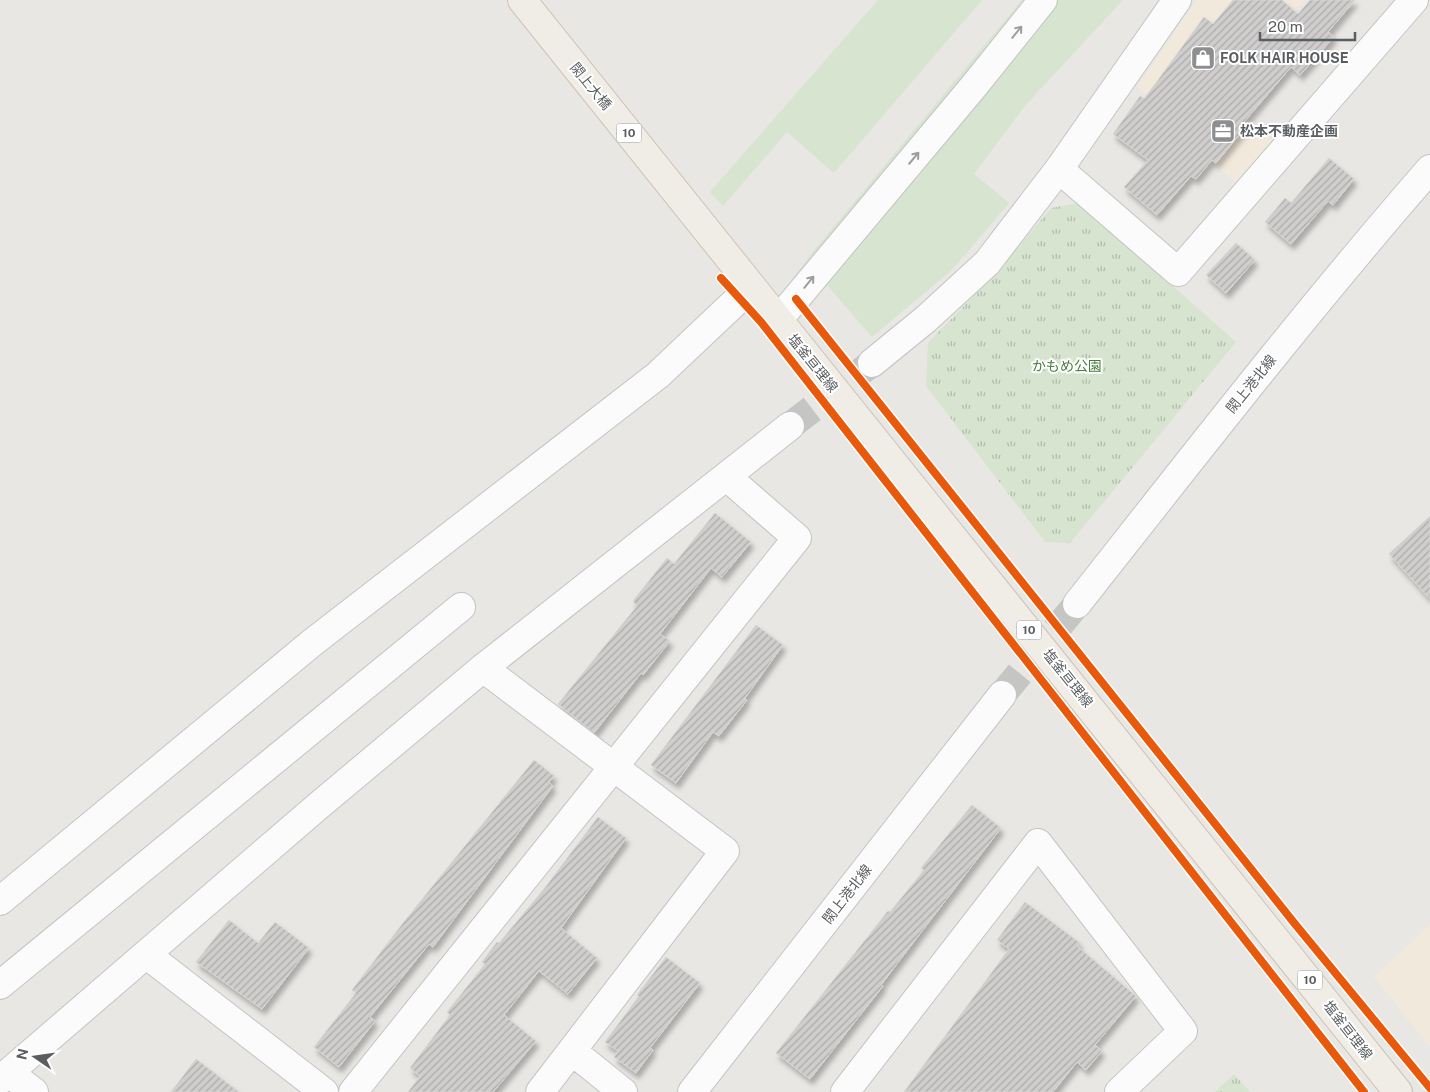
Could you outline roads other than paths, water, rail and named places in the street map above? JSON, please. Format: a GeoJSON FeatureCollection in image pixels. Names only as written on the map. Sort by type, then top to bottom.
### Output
{"type":"FeatureCollection","features":[{"type":"Feature","properties":{"kind":"main road","name":"閖上大橋"},"geometry":{"type":"LineString","coordinates":[[522,0],[743,277]]}},
{"type":"Feature","properties":{"kind":"main road","name":"塩釜亘理線"},"geometry":{"type":"LineString","coordinates":[[743,277],[1398,1092]]}},
{"type":"Feature","properties":{"kind":"street"},"geometry":{"type":"LineString","coordinates":[[778,320],[974,86],[1043,0]]}},
{"type":"Feature","properties":{"kind":"street"},"geometry":{"type":"LineString","coordinates":[[872,363],[926,319],[987,263],[1059,168],[1177,0]]}},
{"type":"Feature","properties":{"kind":"street"},"geometry":{"type":"LineString","coordinates":[[1059,168],[1178,272],[1414,0]]}},
{"type":"Feature","properties":{"kind":"street","name":"閖上港北線"},"geometry":{"type":"LineString","coordinates":[[1077,604],[1294,331],[1375,232],[1430,169]]}},
{"type":"Feature","properties":{"kind":"street"},"geometry":{"type":"LineString","coordinates":[[0,901],[313,642],[658,376],[743,277]]}},
{"type":"Feature","properties":{"kind":"street"},"geometry":{"type":"LineString","coordinates":[[34,1092],[4,1076],[147,955],[317,806],[484,668],[790,426]]}},
{"type":"Feature","properties":{"kind":"street"},"geometry":{"type":"LineString","coordinates":[[353,1092],[796,538],[727,476]]}},
{"type":"Feature","properties":{"kind":"street"},"geometry":{"type":"LineString","coordinates":[[0,985],[461,607]]}},
{"type":"Feature","properties":{"kind":"street"},"geometry":{"type":"LineString","coordinates":[[484,668],[725,851],[540,1092]]}},
{"type":"Feature","properties":{"kind":"street","name":"閖上港北線"},"geometry":{"type":"LineString","coordinates":[[692,1092],[1002,695]]}},
{"type":"Feature","properties":{"kind":"street"},"geometry":{"type":"LineString","coordinates":[[845,1092],[1038,843],[1183,1031],[1119,1092]]}},
{"type":"Feature","properties":{"kind":"street"},"geometry":{"type":"LineString","coordinates":[[147,955],[324,1092]]}},
{"type":"Feature","properties":{"kind":"street"},"geometry":{"type":"LineString","coordinates":[[572,1051],[623,1092]]}},
{"type":"Feature","properties":{"kind":"tunnel"},"geometry":{"type":"LineString","coordinates":[[790,426],[872,363]]}},
{"type":"Feature","properties":{"kind":"tunnel"},"geometry":{"type":"LineString","coordinates":[[1002,695],[1077,604]]}},
{"type":"Feature","properties":{"kind":"place","name":"FOLK HAIR HOUSE"},"geometry":{"type":"Point","coordinates":[1203,58]}},
{"type":"Feature","properties":{"kind":"place","name":"松本不動産企画"},"geometry":{"type":"Point","coordinates":[1223,131]}},
{"type":"Feature","properties":{"kind":"park label","name":"かもめ公園"},"geometry":{"type":"Point","coordinates":[1067,366]}}]}
